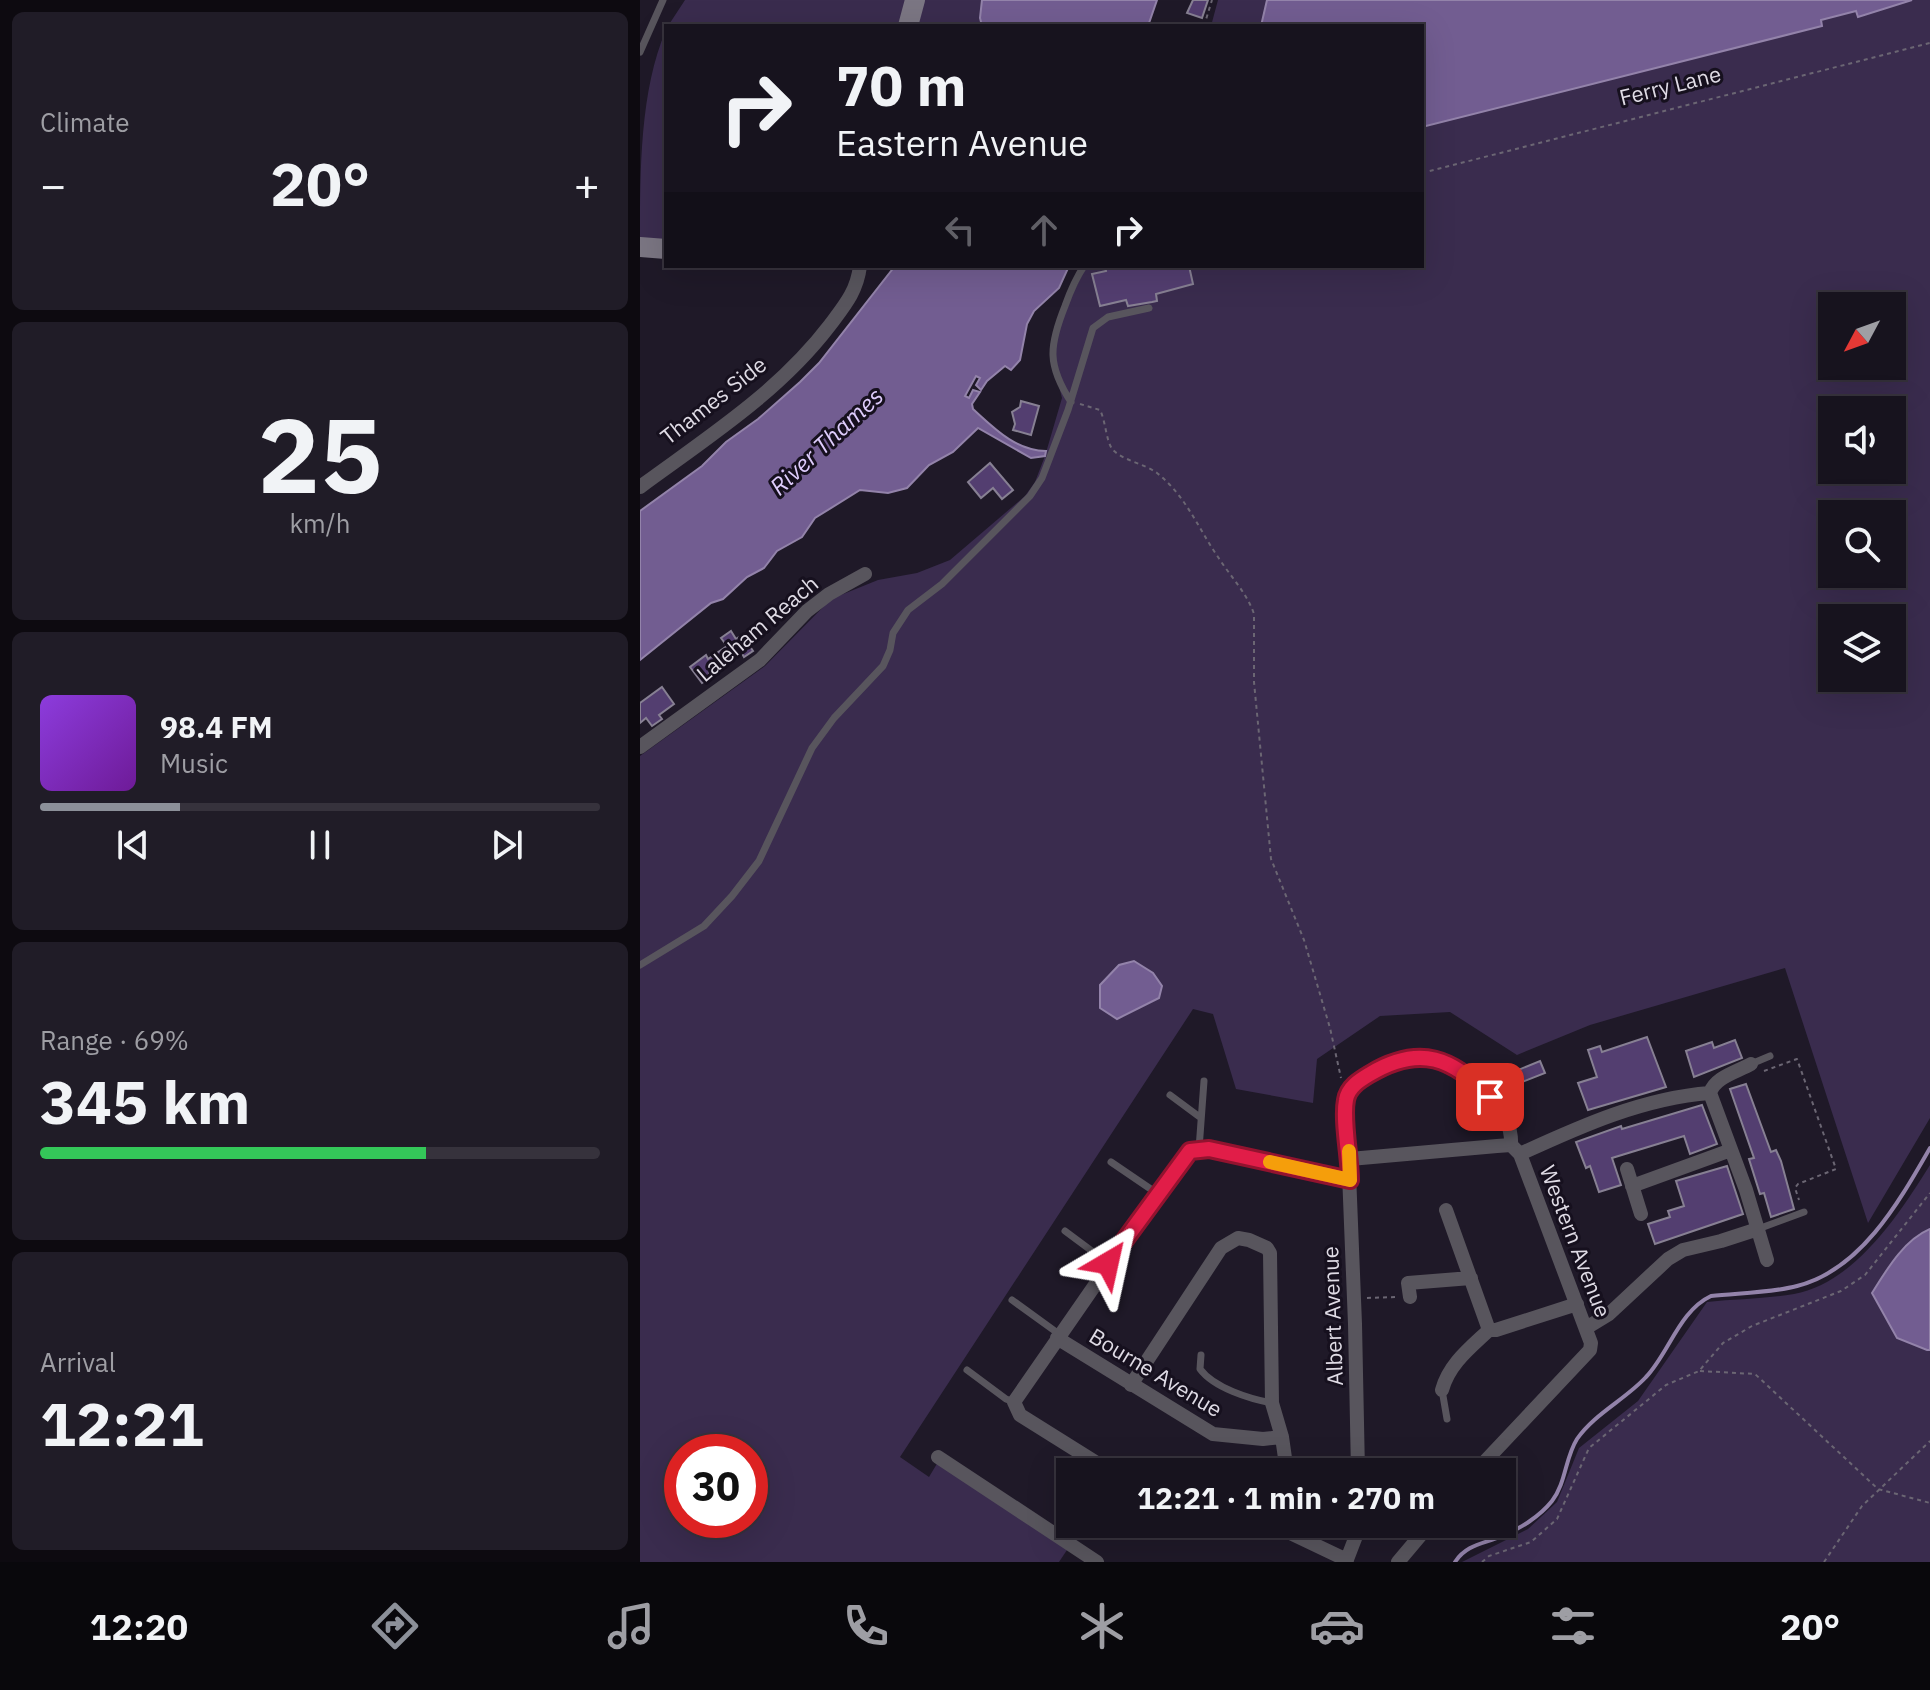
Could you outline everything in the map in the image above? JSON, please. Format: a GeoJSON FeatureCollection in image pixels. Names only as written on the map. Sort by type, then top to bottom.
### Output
{"type":"FeatureCollection","features":[{"type":"Feature","properties":{"kind":"street"},"geometry":{"type":"LineString","coordinates":[[909,24],[915,0]]}},
{"type":"Feature","properties":{"kind":"street"},"geometry":{"type":"LineString","coordinates":[[640,247],[664,249]]}},
{"type":"Feature","properties":{"kind":"street","name":"Thames Side"},"geometry":{"type":"LineString","coordinates":[[640,487],[774,387],[815,345],[854,293],[860,268]]}},
{"type":"Feature","properties":{"kind":"street","name":"Laleham Reach"},"geometry":{"type":"LineString","coordinates":[[640,747],[760,660],[818,603],[865,574]]}},
{"type":"Feature","properties":{"kind":"street","name":"Western Avenue"},"geometry":{"type":"LineString","coordinates":[[1346,1098],[1355,1084],[1401,1059],[1417,1057],[1444,1061],[1474,1079],[1504,1113],[1512,1129],[1516,1150],[1591,1343],[1590,1350],[1488,1458]]}},
{"type":"Feature","properties":{"kind":"street"},"geometry":{"type":"LineString","coordinates":[[1750,1065],[1718,1081],[1710,1093],[1767,1260]]}},
{"type":"Feature","properties":{"kind":"street"},"geometry":{"type":"LineString","coordinates":[[1350,1159],[1516,1150],[1659,1101],[1710,1093]]}},
{"type":"Feature","properties":{"kind":"street","name":"Albert Avenue"},"geometry":{"type":"LineString","coordinates":[[1346,1098],[1358,1458]]}},
{"type":"Feature","properties":{"kind":"street"},"geometry":{"type":"LineString","coordinates":[[1089,1458],[1020,1415],[1014,1402],[1183,1158],[1190,1151],[1209,1149],[1350,1180]]}},
{"type":"Feature","properties":{"kind":"street"},"geometry":{"type":"LineString","coordinates":[[1632,1186],[1731,1150]]}},
{"type":"Feature","properties":{"kind":"street"},"geometry":{"type":"LineString","coordinates":[[1627,1169],[1641,1214]]}},
{"type":"Feature","properties":{"kind":"street"},"geometry":{"type":"LineString","coordinates":[[1446,1210],[1489,1330]]}},
{"type":"Feature","properties":{"kind":"street"},"geometry":{"type":"LineString","coordinates":[[1586,1328],[1609,1314],[1668,1259],[1683,1250],[1758,1229]]}},
{"type":"Feature","properties":{"kind":"street"},"geometry":{"type":"LineString","coordinates":[[1131,1385],[1221,1248],[1238,1238],[1267,1248],[1270,1253],[1272,1403],[1285,1458]]}},
{"type":"Feature","properties":{"kind":"street"},"geometry":{"type":"LineString","coordinates":[[1410,1297],[1408,1283],[1471,1278]]}},
{"type":"Feature","properties":{"kind":"street"},"geometry":{"type":"LineString","coordinates":[[1442,1390],[1455,1364],[1489,1330],[1577,1304]]}},
{"type":"Feature","properties":{"kind":"street","name":"Bourne Avenue"},"geometry":{"type":"LineString","coordinates":[[1058,1336],[1131,1385],[1213,1434],[1263,1439],[1282,1437]]}},
{"type":"Feature","properties":{"kind":"street"},"geometry":{"type":"LineString","coordinates":[[938,1457],[1097,1562]]}},
{"type":"Feature","properties":{"kind":"street"},"geometry":{"type":"LineString","coordinates":[[1306,1538],[1347,1561],[1355,1538]]}},
{"type":"Feature","properties":{"kind":"street"},"geometry":{"type":"LineString","coordinates":[[1398,1562],[1418,1538]]}},
{"type":"Feature","properties":{"kind":"lane"},"geometry":{"type":"LineString","coordinates":[[640,52],[663,0]]}},
{"type":"Feature","properties":{"kind":"lane"},"geometry":{"type":"LineString","coordinates":[[1071,402],[1057,380],[1052,359],[1054,334],[1083,268]]}},
{"type":"Feature","properties":{"kind":"lane"},"geometry":{"type":"LineString","coordinates":[[640,965],[704,926],[732,896],[759,861],[812,748],[834,718],[883,666],[893,633],[908,610],[942,584],[1030,496],[1042,478],[1071,402],[1093,328],[1108,317],[1149,308]]}},
{"type":"Feature","properties":{"kind":"lane"},"geometry":{"type":"LineString","coordinates":[[1750,1065],[1770,1056]]}},
{"type":"Feature","properties":{"kind":"lane"},"geometry":{"type":"LineString","coordinates":[[1199,1149],[1204,1081]]}},
{"type":"Feature","properties":{"kind":"lane"},"geometry":{"type":"LineString","coordinates":[[1170,1095],[1201,1118]]}},
{"type":"Feature","properties":{"kind":"lane"},"geometry":{"type":"LineString","coordinates":[[1111,1162],[1158,1194]]}},
{"type":"Feature","properties":{"kind":"lane"},"geometry":{"type":"LineString","coordinates":[[1758,1229],[1804,1212]]}},
{"type":"Feature","properties":{"kind":"lane"},"geometry":{"type":"LineString","coordinates":[[1065,1231],[1108,1263]]}},
{"type":"Feature","properties":{"kind":"lane"},"geometry":{"type":"LineString","coordinates":[[1012,1300],[1058,1336]]}},
{"type":"Feature","properties":{"kind":"lane"},"geometry":{"type":"LineString","coordinates":[[1201,1355],[1200,1369],[1209,1378],[1245,1395],[1272,1403]]}},
{"type":"Feature","properties":{"kind":"lane"},"geometry":{"type":"LineString","coordinates":[[967,1370],[1014,1402]]}},
{"type":"Feature","properties":{"kind":"lane"},"geometry":{"type":"LineString","coordinates":[[1442,1390],[1447,1419]]}},
{"type":"Feature","properties":{"kind":"path"},"geometry":{"type":"LineString","coordinates":[[1205,24],[1212,0]]}},
{"type":"Feature","properties":{"kind":"path","name":"Ferry Lane"},"geometry":{"type":"LineString","coordinates":[[1424,172],[1930,43]]}},
{"type":"Feature","properties":{"kind":"path"},"geometry":{"type":"LineString","coordinates":[[1071,402],[1100,410],[1114,451],[1156,472],[1186,503],[1216,555],[1251,604],[1254,614],[1254,682],[1271,859],[1304,940],[1330,1028],[1346,1098]]}},
{"type":"Feature","properties":{"kind":"path"},"geometry":{"type":"LineString","coordinates":[[1750,1065],[1755,1075],[1797,1059],[1836,1169],[1795,1188],[1804,1212]]}},
{"type":"Feature","properties":{"kind":"path"},"geometry":{"type":"LineString","coordinates":[[1699,1371],[1723,1343],[1752,1326],[1841,1291],[1865,1275],[1930,1193]]}},
{"type":"Feature","properties":{"kind":"path"},"geometry":{"type":"LineString","coordinates":[[1354,1298],[1410,1297]]}},
{"type":"Feature","properties":{"kind":"path"},"geometry":{"type":"LineString","coordinates":[[1482,1562],[1489,1556],[1531,1542],[1557,1519],[1589,1448],[1666,1385],[1699,1371],[1755,1374],[1878,1489],[1930,1503]]}},
{"type":"Feature","properties":{"kind":"path"},"geometry":{"type":"LineString","coordinates":[[1824,1562],[1862,1506],[1930,1441]]}},
{"type":"Feature","properties":{"kind":"shaded area"},"geometry":{"type":"Polygon","coordinates":[[[685,0],[984,0],[984,24],[669,24],[685,0]]]}},
{"type":"Feature","properties":{"kind":"shaded area"},"geometry":{"type":"Polygon","coordinates":[[[1218,0],[1267,0],[1261,24],[1212,24],[1218,0]]]}},
{"type":"Feature","properties":{"kind":"shaded area"},"geometry":{"type":"Polygon","coordinates":[[[1912,0],[1930,0],[1930,1118],[1868,1223],[1785,968],[1590,1025],[1517,1055],[1450,1012],[1380,1016],[1317,1059],[1313,1103],[1236,1089],[1213,1014],[1193,1009],[900,1457],[929,1477],[938,1462],[1069,1547],[1059,1562],[640,1562],[640,756],[765,666],[831,599],[878,580],[917,573],[950,560],[1025,496],[1035,482],[1045,456],[1062,398],[1052,359],[1054,334],[1085,268],[1424,268],[1424,126],[1821,26],[1820,20],[1857,10],[1859,17],[1912,0]]]}},
{"type":"Feature","properties":{"kind":"shaded area"},"geometry":{"type":"Polygon","coordinates":[[[664,35],[664,240],[640,239],[643,132],[657,53],[664,35]]]}},
{"type":"Feature","properties":{"kind":"shaded area"},"geometry":{"type":"Polygon","coordinates":[[[1930,1165],[1930,1229],[1919,1234],[1927,1350],[1930,1350],[1930,1562],[1462,1562],[1510,1538],[1516,1538],[1557,1502],[1579,1448],[1638,1401],[1707,1302],[1794,1294],[1816,1287],[1856,1261],[1905,1204],[1930,1165]]]}},
{"type":"Feature","properties":{"kind":"water"},"geometry":{"type":"Polygon","coordinates":[[[982,0],[1157,0],[1149,24],[982,24],[982,0]]]}},
{"type":"Feature","properties":{"kind":"water"},"geometry":{"type":"Polygon","coordinates":[[[1267,0],[1912,0],[1858,17],[1856,11],[1821,20],[1822,26],[1424,126],[1424,24],[1261,24],[1267,0]]]}},
{"type":"Feature","properties":{"kind":"water","name":"River Thames"},"geometry":{"type":"Polygon","coordinates":[[[893,268],[1068,268],[1059,288],[1034,311],[1027,324],[1020,360],[1011,370],[1005,366],[981,390],[976,385],[980,378],[976,376],[965,396],[969,398],[973,390],[980,392],[972,404],[973,409],[1015,443],[1046,451],[1045,456],[1031,458],[978,428],[953,452],[929,465],[907,488],[888,493],[860,490],[815,518],[802,537],[777,551],[764,568],[747,577],[723,599],[711,603],[640,660],[640,511],[702,466],[819,363],[893,268]]]}},
{"type":"Feature","properties":{"kind":"water"},"geometry":{"type":"Polygon","coordinates":[[[1134,961],[1153,973],[1162,986],[1159,998],[1117,1019],[1100,1008],[1100,985],[1119,965],[1134,961]]]}},
{"type":"Feature","properties":{"kind":"water"},"geometry":{"type":"Polygon","coordinates":[[[1930,1229],[1930,1350],[1927,1350],[1897,1338],[1872,1293],[1904,1248],[1930,1229]]]}},
{"type":"Feature","properties":{"kind":"building"},"geometry":{"type":"Polygon","coordinates":[[[1193,0],[1208,0],[1202,18],[1187,13],[1193,0]]]}},
{"type":"Feature","properties":{"kind":"building"},"geometry":{"type":"Polygon","coordinates":[[[1105,268],[1189,268],[1193,284],[1156,294],[1157,301],[1128,306],[1126,300],[1100,306],[1092,274],[1106,271],[1105,268]]]}},
{"type":"Feature","properties":{"kind":"building"},"geometry":{"type":"Polygon","coordinates":[[[1021,401],[1039,406],[1031,435],[1013,430],[1012,412],[1020,407],[1021,401]]]}},
{"type":"Feature","properties":{"kind":"building"},"geometry":{"type":"Polygon","coordinates":[[[990,463],[1013,490],[1002,499],[993,488],[981,498],[968,482],[990,463]]]}},
{"type":"Feature","properties":{"kind":"building"},"geometry":{"type":"Polygon","coordinates":[[[731,631],[736,639],[742,635],[753,651],[744,657],[740,650],[709,673],[712,677],[702,683],[690,667],[706,655],[708,659],[727,646],[721,638],[731,631]]]}},
{"type":"Feature","properties":{"kind":"building"},"geometry":{"type":"Polygon","coordinates":[[[662,687],[674,704],[659,715],[662,719],[652,726],[646,718],[640,723],[640,703],[662,687]]]}},
{"type":"Feature","properties":{"kind":"building"},"geometry":{"type":"Polygon","coordinates":[[[1647,1037],[1666,1087],[1588,1110],[1578,1083],[1597,1077],[1588,1050],[1600,1046],[1602,1052],[1647,1037]]]}},
{"type":"Feature","properties":{"kind":"building"},"geometry":{"type":"Polygon","coordinates":[[[1735,1040],[1742,1058],[1694,1077],[1686,1051],[1712,1042],[1714,1048],[1735,1040]]]}},
{"type":"Feature","properties":{"kind":"building"},"geometry":{"type":"Polygon","coordinates":[[[1540,1061],[1545,1073],[1522,1082],[1518,1070],[1540,1061]]]}},
{"type":"Feature","properties":{"kind":"building"},"geometry":{"type":"Polygon","coordinates":[[[1746,1084],[1771,1152],[1776,1150],[1781,1161],[1794,1209],[1771,1217],[1764,1193],[1760,1194],[1749,1159],[1754,1158],[1730,1089],[1746,1084]]]}},
{"type":"Feature","properties":{"kind":"building"},"geometry":{"type":"Polygon","coordinates":[[[1702,1105],[1717,1144],[1690,1154],[1684,1136],[1612,1158],[1621,1185],[1599,1192],[1590,1166],[1586,1168],[1576,1142],[1621,1126],[1622,1129],[1702,1105]]]}},
{"type":"Feature","properties":{"kind":"building"},"geometry":{"type":"Polygon","coordinates":[[[1727,1166],[1743,1214],[1655,1244],[1648,1224],[1670,1217],[1668,1211],[1684,1206],[1676,1181],[1727,1166]]]}},
{"type":"Feature","properties":{"kind":"waterway"},"geometry":{"type":"LineString","coordinates":[[1455,1562],[1470,1548],[1516,1530],[1547,1507],[1557,1494],[1577,1439],[1592,1422],[1646,1377],[1682,1322],[1700,1303],[1711,1296],[1797,1286],[1820,1278],[1840,1265],[1876,1231],[1930,1148]]}},
{"type":"Feature","properties":{"kind":"slow traffic"},"geometry":{"type":"LineString","coordinates":[[1270,1162],[1350,1180],[1349,1151]]}},
{"type":"Feature","properties":{"kind":"route"},"geometry":{"type":"LineString","coordinates":[[1108,1263],[1190,1151],[1209,1149],[1350,1180],[1346,1098],[1355,1084],[1380,1068],[1401,1059],[1417,1057],[1444,1061],[1474,1079],[1490,1097]]}}]}
